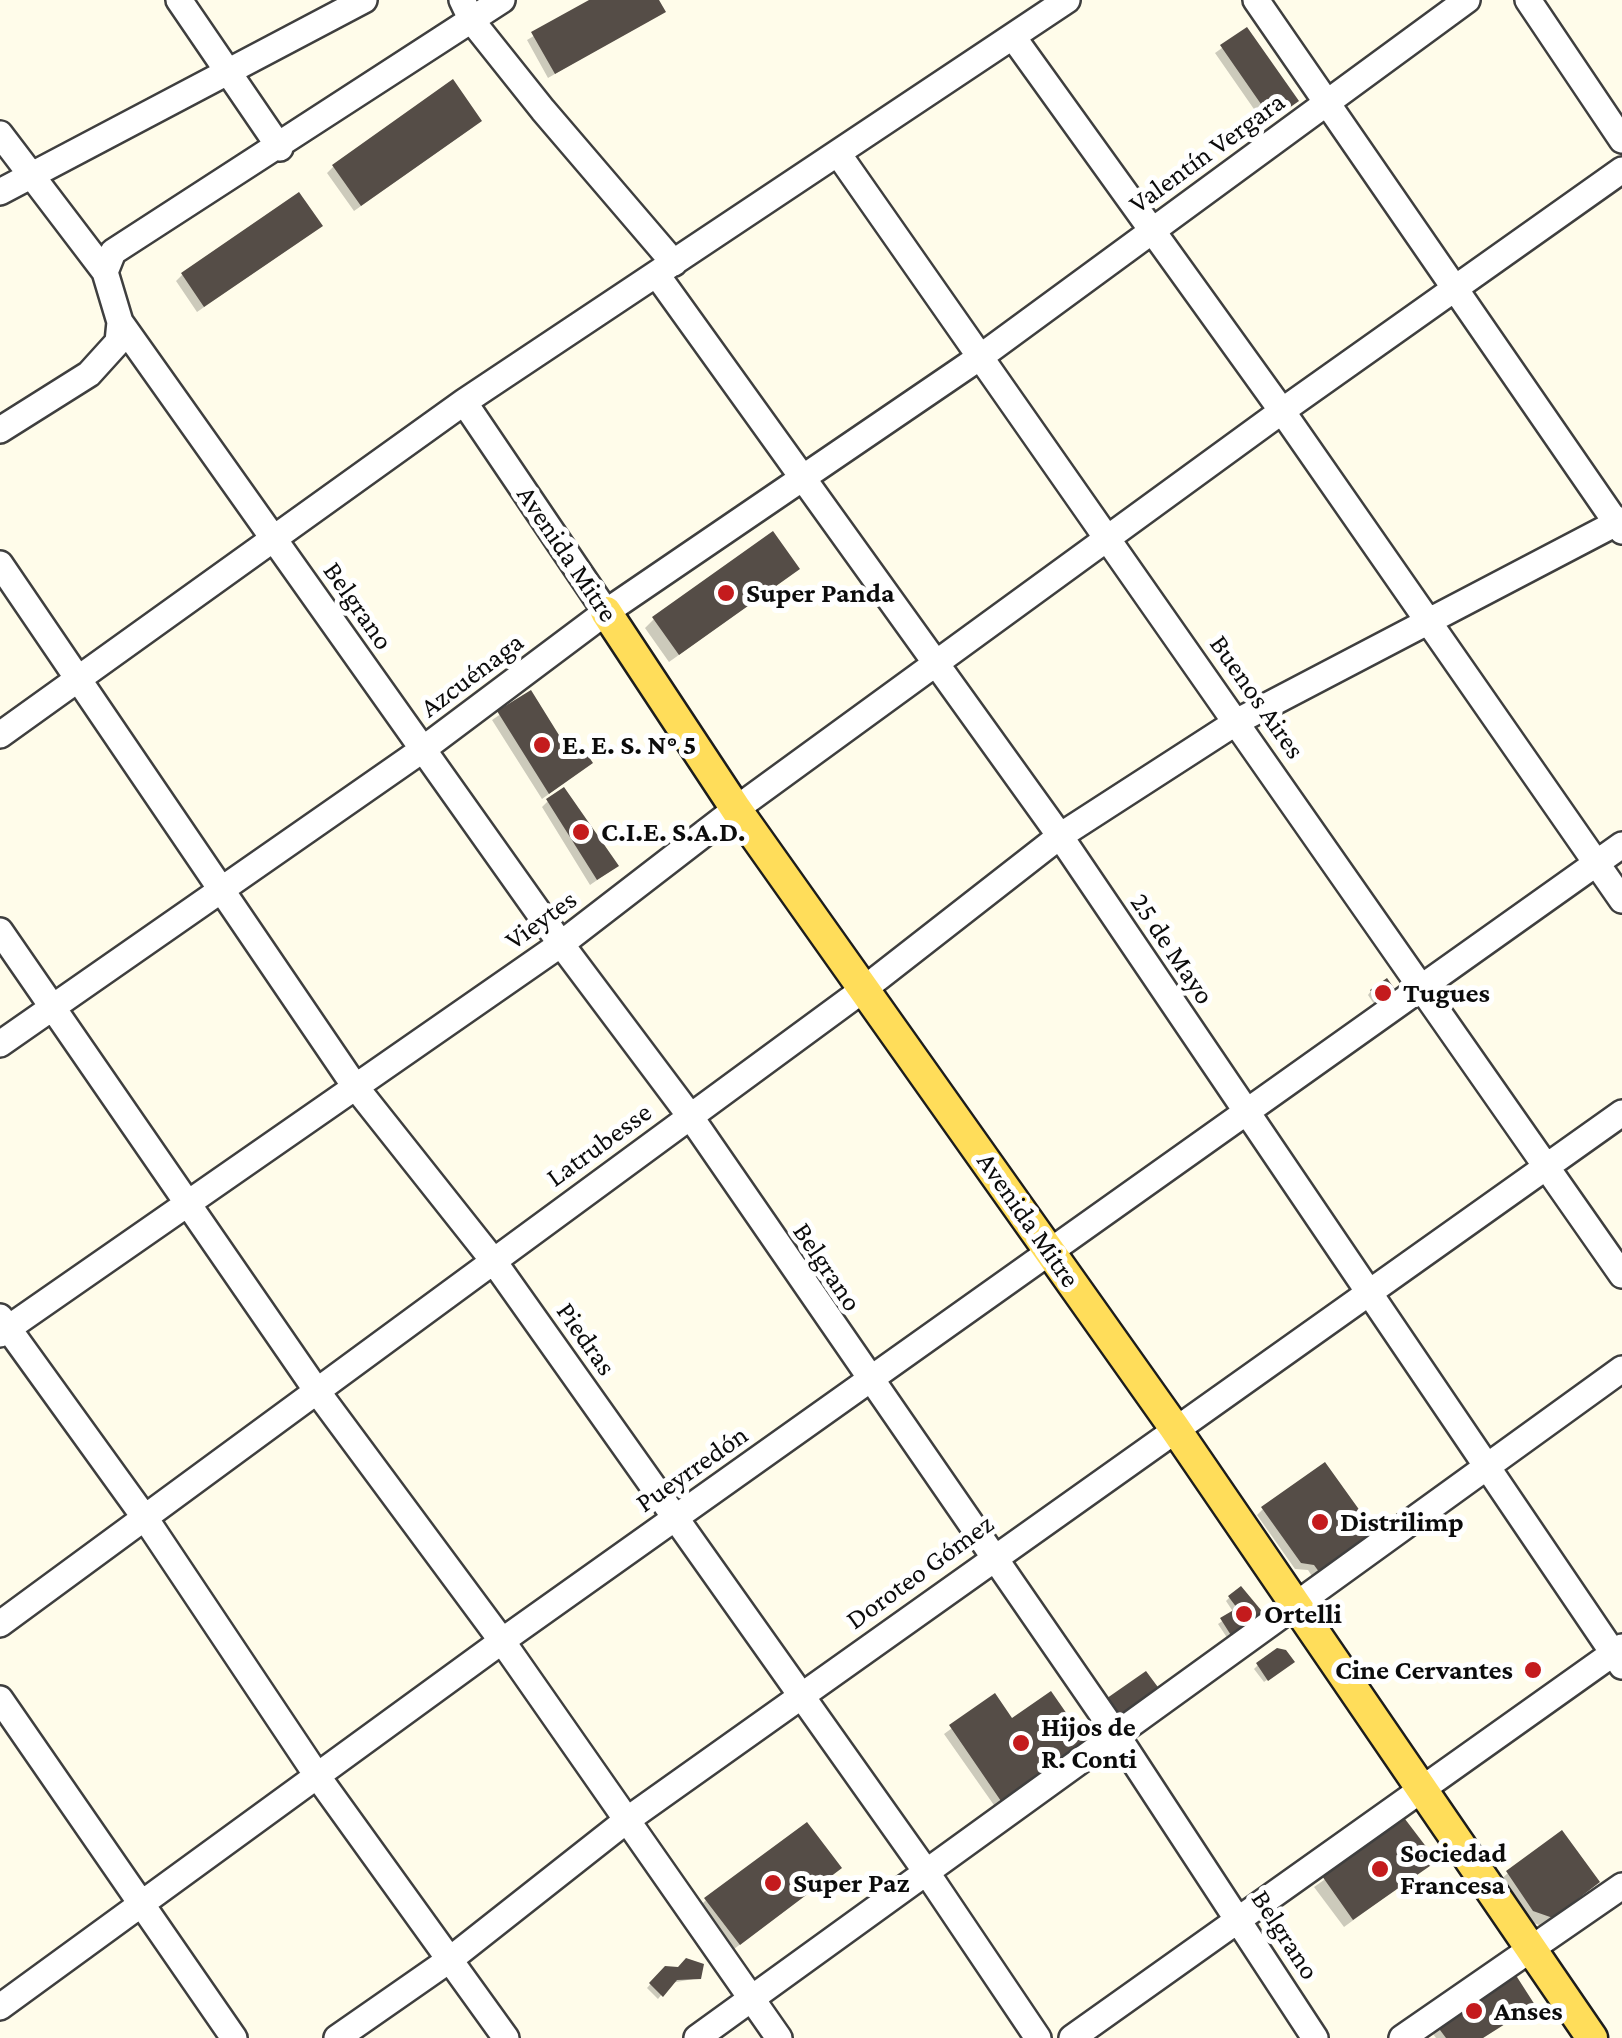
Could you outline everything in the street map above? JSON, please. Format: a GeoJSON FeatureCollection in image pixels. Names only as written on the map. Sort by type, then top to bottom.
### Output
{"type":"FeatureCollection","features":[{"type":"Feature","properties":{"kind":"main road","name":"Avenida Mitre"},"geometry":{"type":"LineString","coordinates":[[606,612],[736,809],[1174,1427],[1592,2038]]}},
{"type":"Feature","properties":{"kind":"street"},"geometry":{"type":"LineString","coordinates":[[179,0],[280,148]]}},
{"type":"Feature","properties":{"kind":"street"},"geometry":{"type":"LineString","coordinates":[[0,192],[364,0]]}},
{"type":"Feature","properties":{"kind":"street"},"geometry":{"type":"LineString","coordinates":[[105,272],[113,252],[128,239],[280,148],[467,10],[502,0]]}},
{"type":"Feature","properties":{"kind":"street"},"geometry":{"type":"LineString","coordinates":[[0,734],[464,402],[1068,0]]}},
{"type":"Feature","properties":{"kind":"street"},"geometry":{"type":"LineString","coordinates":[[1256,0],[1620,524]]}},
{"type":"Feature","properties":{"kind":"street","name":"Valentín Vergara"},"geometry":{"type":"LineString","coordinates":[[983,355],[1467,0]]}},
{"type":"Feature","properties":{"kind":"street"},"geometry":{"type":"LineString","coordinates":[[1528,0],[1622,140]]}},
{"type":"Feature","properties":{"kind":"street","name":"25 de Mayo"},"geometry":{"type":"LineString","coordinates":[[467,10],[666,269],[800,479],[1060,836],[1246,1114],[1372,1292],[1487,1468],[1619,1656]]}},
{"type":"Feature","properties":{"kind":"street"},"geometry":{"type":"LineString","coordinates":[[1013,37],[1282,411],[1622,900]]}},
{"type":"Feature","properties":{"kind":"street"},"geometry":{"type":"LineString","coordinates":[[0,134],[105,272]]}},
{"type":"Feature","properties":{"kind":"street","name":"Buenos Aires"},"geometry":{"type":"LineString","coordinates":[[839,155],[983,355],[1108,541],[1622,1275]]}},
{"type":"Feature","properties":{"kind":"street","name":"Vieytes"},"geometry":{"type":"LineString","coordinates":[[3,1327],[561,944],[736,809],[938,666],[1282,411],[1622,170]]}},
{"type":"Feature","properties":{"kind":"street","name":"Belgrano"},"geometry":{"type":"LineString","coordinates":[[105,272],[120,322],[561,944],[690,1116],[868,1381],[1118,1738],[1316,2038]]}},
{"type":"Feature","properties":{"kind":"street"},"geometry":{"type":"LineString","coordinates":[[0,430],[89,374],[118,342],[120,322]]}},
{"type":"Feature","properties":{"kind":"street","name":"Azcuénaga"},"geometry":{"type":"LineString","coordinates":[[0,1044],[422,750],[606,612],[983,355]]}},
{"type":"Feature","properties":{"kind":"street","name":"Avenida Mitre"},"geometry":{"type":"LineString","coordinates":[[464,402],[606,612]]}},
{"type":"Feature","properties":{"kind":"street","name":"Latrubesse"},"geometry":{"type":"LineString","coordinates":[[0,1624],[864,989],[1060,836],[1238,722],[1428,620],[1620,524]]}},
{"type":"Feature","properties":{"kind":"street","name":"Piedras"},"geometry":{"type":"LineString","coordinates":[[0,564],[354,1085],[492,1259],[927,1873],[1038,2038]]}},
{"type":"Feature","properties":{"kind":"street","name":"Pueyrredón"},"geometry":{"type":"LineString","coordinates":[[0,2007],[502,1641],[1622,845]]}},
{"type":"Feature","properties":{"kind":"street"},"geometry":{"type":"LineString","coordinates":[[0,931],[318,1394],[502,1641],[779,2038]]}},
{"type":"Feature","properties":{"kind":"street","name":"Doroteo Gómez"},"geometry":{"type":"LineString","coordinates":[[337,2038],[452,1958],[627,1820],[801,1694],[1174,1427],[1372,1292],[1544,1164],[1622,1113]]}},
{"type":"Feature","properties":{"kind":"street"},"geometry":{"type":"LineString","coordinates":[[3,1327],[145,1518],[318,1776],[506,2038]]}},
{"type":"Feature","properties":{"kind":"street"},"geometry":{"type":"LineString","coordinates":[[698,2038],[1118,1738],[1622,1369]]}},
{"type":"Feature","properties":{"kind":"street"},"geometry":{"type":"LineString","coordinates":[[1072,2038],[1420,1789],[1619,1656]]}},
{"type":"Feature","properties":{"kind":"street"},"geometry":{"type":"LineString","coordinates":[[0,1699],[234,2038]]}},
{"type":"Feature","properties":{"kind":"street"},"geometry":{"type":"LineString","coordinates":[[1402,2038],[1622,1886]]}},
{"type":"Feature","properties":{"kind":"building"},"geometry":{"type":"Polygon","coordinates":[[[589,0],[659,0],[666,12],[555,74],[531,32],[589,0]]]}},
{"type":"Feature","properties":{"kind":"building"},"geometry":{"type":"Polygon","coordinates":[[[1247,27],[1299,101],[1272,120],[1220,45],[1247,27]]]}},
{"type":"Feature","properties":{"kind":"building"},"geometry":{"type":"Polygon","coordinates":[[[453,79],[482,121],[361,206],[332,165],[453,79]]]}},
{"type":"Feature","properties":{"kind":"building"},"geometry":{"type":"Polygon","coordinates":[[[299,192],[323,226],[204,307],[181,273],[299,192]]]}},
{"type":"Feature","properties":{"kind":"building","name":"Super Panda"},"geometry":{"type":"Polygon","coordinates":[[[773,531],[800,569],[679,655],[652,617],[773,531]]]}},
{"type":"Feature","properties":{"kind":"building","name":"E. E. S. N° 5"},"geometry":{"type":"Polygon","coordinates":[[[531,690],[567,748],[578,741],[593,763],[549,794],[497,711],[531,690]]]}},
{"type":"Feature","properties":{"kind":"building","name":"C.I.E. S.A.D."},"geometry":{"type":"Polygon","coordinates":[[[564,787],[619,866],[597,880],[546,799],[564,787]]]}},
{"type":"Feature","properties":{"kind":"building","name":"Tugues"},"geometry":{"type":"Polygon","coordinates":[[[1387,978],[1394,988],[1393,997],[1381,1006],[1370,990],[1387,978]]]}},
{"type":"Feature","properties":{"kind":"building","name":"Distrilimp"},"geometry":{"type":"Polygon","coordinates":[[[1325,1462],[1378,1536],[1322,1576],[1314,1565],[1301,1563],[1261,1507],[1325,1462]]]}},
{"type":"Feature","properties":{"kind":"building","name":"Ortelli"},"geometry":{"type":"Polygon","coordinates":[[[1241,1586],[1261,1610],[1259,1623],[1234,1640],[1220,1618],[1237,1608],[1228,1596],[1241,1586]]]}},
{"type":"Feature","properties":{"kind":"building"},"geometry":{"type":"Polygon","coordinates":[[[1277,1648],[1286,1650],[1295,1662],[1268,1681],[1256,1663],[1277,1648]]]}},
{"type":"Feature","properties":{"kind":"building"},"geometry":{"type":"Polygon","coordinates":[[[1146,1671],[1163,1694],[1123,1722],[1100,1703],[1146,1671]]]}},
{"type":"Feature","properties":{"kind":"building","name":"Hijos de R. Conti"},"geometry":{"type":"Polygon","coordinates":[[[1051,1691],[1083,1737],[1081,1749],[1003,1804],[949,1725],[995,1693],[1012,1718],[1051,1691]]]}},
{"type":"Feature","properties":{"kind":"building","name":"Sociedad Francesa"},"geometry":{"type":"Polygon","coordinates":[[[1405,1819],[1437,1861],[1353,1920],[1322,1876],[1405,1819]]]}},
{"type":"Feature","properties":{"kind":"building","name":"Super Paz"},"geometry":{"type":"Polygon","coordinates":[[[807,1822],[842,1868],[740,1945],[704,1898],[807,1822]]]}},
{"type":"Feature","properties":{"kind":"building"},"geometry":{"type":"Polygon","coordinates":[[[1562,1830],[1600,1882],[1553,1918],[1533,1911],[1506,1871],[1562,1830]]]}},
{"type":"Feature","properties":{"kind":"building"},"geometry":{"type":"Polygon","coordinates":[[[686,1958],[704,1964],[701,1979],[677,1980],[663,1997],[649,1983],[665,1966],[678,1967],[686,1958]]]}},
{"type":"Feature","properties":{"kind":"building"},"geometry":{"type":"Polygon","coordinates":[[[1508,1977],[1517,1977],[1535,2005],[1483,2038],[1446,2038],[1437,2026],[1508,1977]]]}},
{"type":"Feature","properties":{"kind":"place","name":"Super Panda"},"geometry":{"type":"Point","coordinates":[726,593]}},
{"type":"Feature","properties":{"kind":"place","name":"E. E. S. N° 5"},"geometry":{"type":"Point","coordinates":[542,745]}},
{"type":"Feature","properties":{"kind":"place","name":"C.I.E. S.A.D."},"geometry":{"type":"Point","coordinates":[581,832]}},
{"type":"Feature","properties":{"kind":"place","name":"Tugues"},"geometry":{"type":"Point","coordinates":[1383,993]}},
{"type":"Feature","properties":{"kind":"place","name":"Distrilimp"},"geometry":{"type":"Point","coordinates":[1320,1522]}},
{"type":"Feature","properties":{"kind":"place","name":"Ortelli"},"geometry":{"type":"Point","coordinates":[1244,1614]}},
{"type":"Feature","properties":{"kind":"place","name":"Cine Cervantes"},"geometry":{"type":"Point","coordinates":[1533,1670]}},
{"type":"Feature","properties":{"kind":"place","name":"Hijos de R. Conti"},"geometry":{"type":"Point","coordinates":[1021,1743]}},
{"type":"Feature","properties":{"kind":"place","name":"Sociedad Francesa"},"geometry":{"type":"Point","coordinates":[1380,1869]}},
{"type":"Feature","properties":{"kind":"place","name":"Super Paz"},"geometry":{"type":"Point","coordinates":[773,1883]}},
{"type":"Feature","properties":{"kind":"place","name":"Anses"},"geometry":{"type":"Point","coordinates":[1474,2011]}}]}
